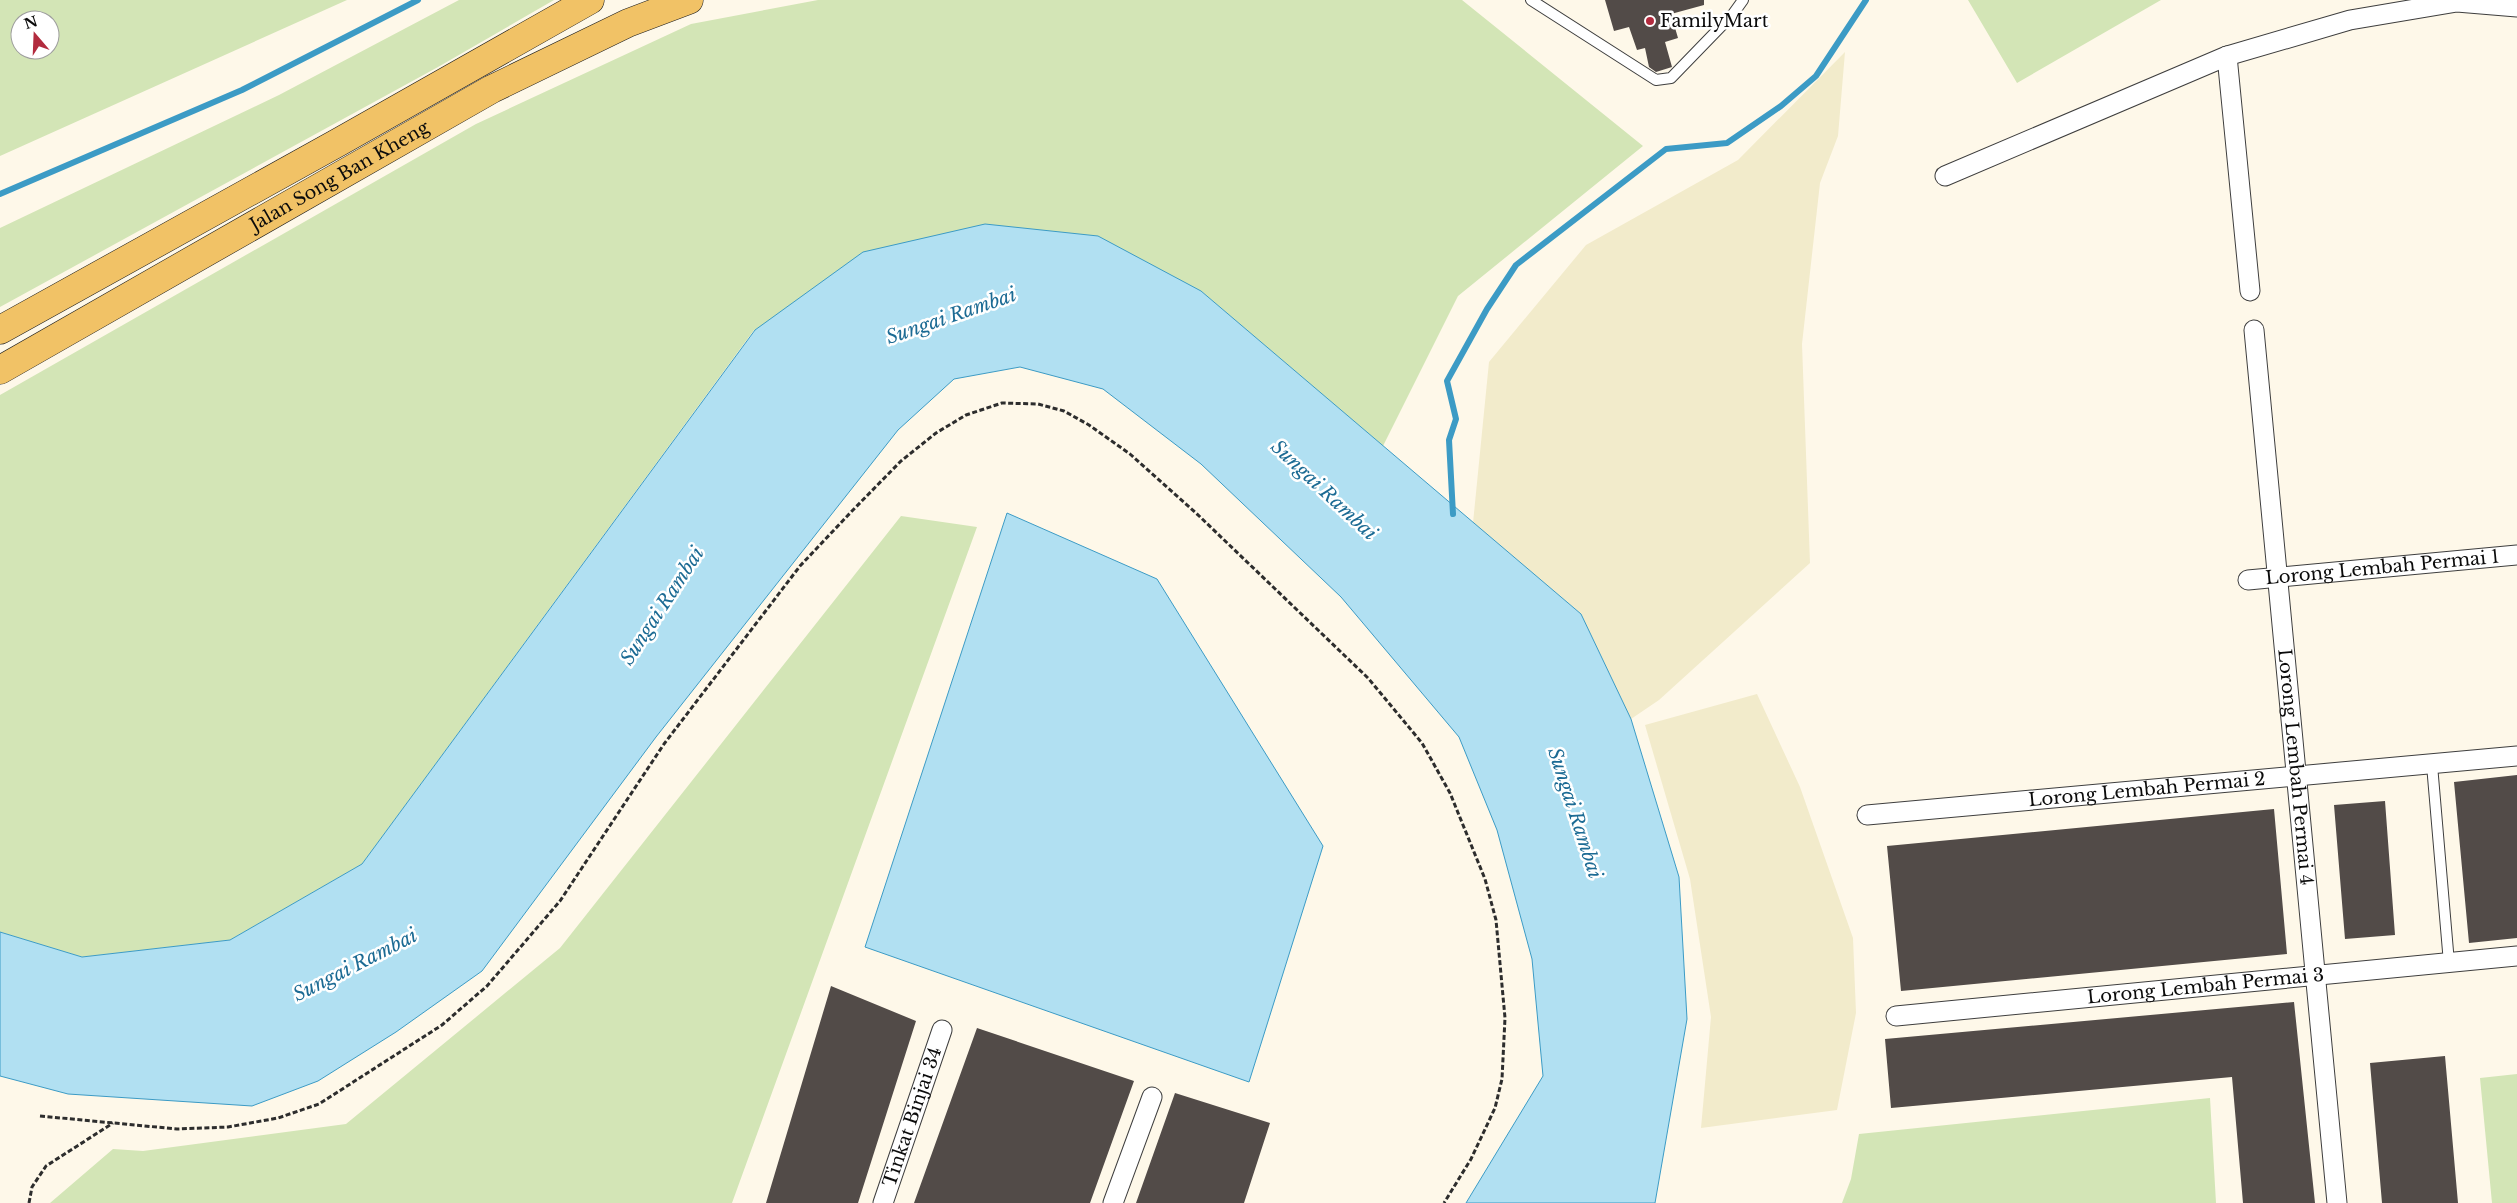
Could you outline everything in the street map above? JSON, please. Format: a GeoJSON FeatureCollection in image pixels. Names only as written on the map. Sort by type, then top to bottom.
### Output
{"type":"FeatureCollection","features":[{"type":"Feature","properties":{"kind":"main road","name":"Jalan Song Ban Kheng"},"geometry":{"type":"LineString","coordinates":[[0,330],[590,0]]}},
{"type":"Feature","properties":{"kind":"main road","name":"Jalan Song Ban Kheng"},"geometry":{"type":"LineString","coordinates":[[0,370],[492,88],[628,23],[689,0]]}},
{"type":"Feature","properties":{"kind":"street"},"geometry":{"type":"LineString","coordinates":[[1945,176],[2227,56],[2350,20],[2438,5],[2458,2],[2517,7]]}},
{"type":"Feature","properties":{"kind":"street"},"geometry":{"type":"LineString","coordinates":[[2227,56],[2250,291]]}},
{"type":"Feature","properties":{"kind":"street","name":"Lorong Lembah Permai 4"},"geometry":{"type":"LineString","coordinates":[[2254,330],[2279,577],[2337,1203]]}},
{"type":"Feature","properties":{"kind":"street","name":"Lorong Lembah Permai 1"},"geometry":{"type":"LineString","coordinates":[[2248,580],[2517,555]]}},
{"type":"Feature","properties":{"kind":"street","name":"Lorong Lembah Permai 2"},"geometry":{"type":"LineString","coordinates":[[1867,815],[2517,756]]}},
{"type":"Feature","properties":{"kind":"street","name":"Lorong Lembah Permai 3"},"geometry":{"type":"LineString","coordinates":[[1896,1016],[2517,956]]}},
{"type":"Feature","properties":{"kind":"street","name":"Tinkat Binjai 34"},"geometry":{"type":"LineString","coordinates":[[883,1203],[942,1030]]}},
{"type":"Feature","properties":{"kind":"street"},"geometry":{"type":"LineString","coordinates":[[1113,1203],[1152,1097]]}},
{"type":"Feature","properties":{"kind":"lane"},"geometry":{"type":"LineString","coordinates":[[1531,0],[1656,80],[1671,78],[1733,14],[1743,0]]}},
{"type":"Feature","properties":{"kind":"lane"},"geometry":{"type":"LineString","coordinates":[[2432,765],[2449,963]]}},
{"type":"Feature","properties":{"kind":"path"},"geometry":{"type":"LineString","coordinates":[[40,1116],[177,1129],[228,1127],[278,1118],[319,1104],[442,1025],[488,986],[560,901],[664,744],[800,566],[852,511],[901,461],[936,433],[966,415],[1002,403],[1038,404],[1064,411],[1089,425],[1130,454],[1196,513],[1368,678],[1422,743],[1450,793],[1485,880],[1496,920],[1505,1027],[1502,1079],[1495,1108],[1471,1160],[1444,1203]]}},
{"type":"Feature","properties":{"kind":"path"},"geometry":{"type":"LineString","coordinates":[[29,1203],[32,1187],[46,1166],[113,1123]]}},
{"type":"Feature","properties":{"kind":"shaded area"},"geometry":{"type":"Polygon","coordinates":[[[1845,52],[1838,136],[1820,183],[1802,344],[1810,563],[1659,700],[1631,719],[1581,614],[1473,523],[1489,362],[1586,245],[1738,160],[1845,52]]]}},
{"type":"Feature","properties":{"kind":"shaded area"},"geometry":{"type":"Polygon","coordinates":[[[1757,694],[1800,787],[1853,938],[1856,1013],[1837,1110],[1701,1128],[1711,1017],[1690,879],[1645,725],[1757,694]]]}},
{"type":"Feature","properties":{"kind":"green space"},"geometry":{"type":"Polygon","coordinates":[[[0,0],[347,0],[0,156],[0,0]]]}},
{"type":"Feature","properties":{"kind":"green space"},"geometry":{"type":"Polygon","coordinates":[[[459,0],[554,0],[438,67],[0,307],[0,228],[279,95],[459,0]]]}},
{"type":"Feature","properties":{"kind":"green space"},"geometry":{"type":"Polygon","coordinates":[[[818,0],[1462,0],[1643,146],[1458,296],[1383,446],[1201,291],[754,330],[362,864],[230,940],[82,957],[0,932],[0,395],[476,124],[691,24],[818,0]]]}},
{"type":"Feature","properties":{"kind":"green space"},"geometry":{"type":"Polygon","coordinates":[[[1968,0],[2161,0],[2017,83],[1968,0]]]}},
{"type":"Feature","properties":{"kind":"green space"},"geometry":{"type":"Polygon","coordinates":[[[901,516],[977,527],[732,1203],[50,1203],[113,1149],[143,1151],[346,1124],[560,948],[901,516]]]}},
{"type":"Feature","properties":{"kind":"green space"},"geometry":{"type":"Polygon","coordinates":[[[2517,1074],[2517,1203],[2492,1203],[2480,1078],[2517,1074]]]}},
{"type":"Feature","properties":{"kind":"green space"},"geometry":{"type":"Polygon","coordinates":[[[2210,1098],[2216,1203],[1842,1203],[1851,1179],[1859,1134],[2210,1098]]]}},
{"type":"Feature","properties":{"kind":"water","name":"Sungai Rambai"},"geometry":{"type":"Polygon","coordinates":[[[985,224],[1098,236],[1201,291],[1581,614],[1631,719],[1679,877],[1687,1019],[1655,1203],[1466,1203],[1543,1076],[1532,959],[1497,830],[1459,737],[1341,597],[1201,464],[1103,389],[1020,367],[954,379],[898,430],[656,737],[482,971],[396,1032],[318,1081],[252,1106],[68,1094],[0,1076],[0,932],[82,957],[230,940],[362,864],[755,330],[863,252],[985,224]]]}},
{"type":"Feature","properties":{"kind":"water"},"geometry":{"type":"Polygon","coordinates":[[[1007,513],[1157,579],[1323,846],[1249,1082],[865,947],[1007,513]]]}},
{"type":"Feature","properties":{"kind":"building"},"geometry":{"type":"Polygon","coordinates":[[[1605,0],[1704,0],[1704,5],[1671,14],[1678,38],[1665,42],[1672,67],[1656,72],[1649,67],[1645,48],[1637,50],[1629,27],[1614,31],[1605,0]]]}},
{"type":"Feature","properties":{"kind":"building"},"geometry":{"type":"Polygon","coordinates":[[[2517,775],[2517,938],[2469,943],[2454,782],[2517,775]]]}},
{"type":"Feature","properties":{"kind":"building"},"geometry":{"type":"Polygon","coordinates":[[[2385,801],[2395,935],[2345,939],[2334,805],[2385,801]]]}},
{"type":"Feature","properties":{"kind":"building"},"geometry":{"type":"Polygon","coordinates":[[[2274,809],[2287,954],[1901,991],[1887,846],[2274,809]]]}},
{"type":"Feature","properties":{"kind":"building"},"geometry":{"type":"Polygon","coordinates":[[[831,986],[916,1021],[858,1203],[766,1203],[831,986]]]}},
{"type":"Feature","properties":{"kind":"building"},"geometry":{"type":"Polygon","coordinates":[[[2294,1002],[2315,1203],[2243,1203],[2232,1077],[1891,1108],[1885,1039],[2294,1002]]]}},
{"type":"Feature","properties":{"kind":"building"},"geometry":{"type":"Polygon","coordinates":[[[977,1028],[1134,1081],[1090,1203],[914,1203],[977,1028]]]}},
{"type":"Feature","properties":{"kind":"building"},"geometry":{"type":"Polygon","coordinates":[[[2445,1056],[2458,1203],[2382,1203],[2370,1063],[2445,1056]]]}},
{"type":"Feature","properties":{"kind":"building"},"geometry":{"type":"Polygon","coordinates":[[[1175,1093],[1270,1123],[1244,1203],[1136,1203],[1175,1093]]]}},
{"type":"Feature","properties":{"kind":"waterway"},"geometry":{"type":"LineString","coordinates":[[0,194],[242,90],[418,0]]}},
{"type":"Feature","properties":{"kind":"waterway"},"geometry":{"type":"LineString","coordinates":[[1453,514],[1449,440],[1456,419],[1447,381],[1487,309],[1516,265],[1666,149],[1727,143],[1781,106],[1816,76],[1866,0]]}},
{"type":"Feature","properties":{"kind":"place","name":"FamilyMart"},"geometry":{"type":"Point","coordinates":[1650,21]}}]}
